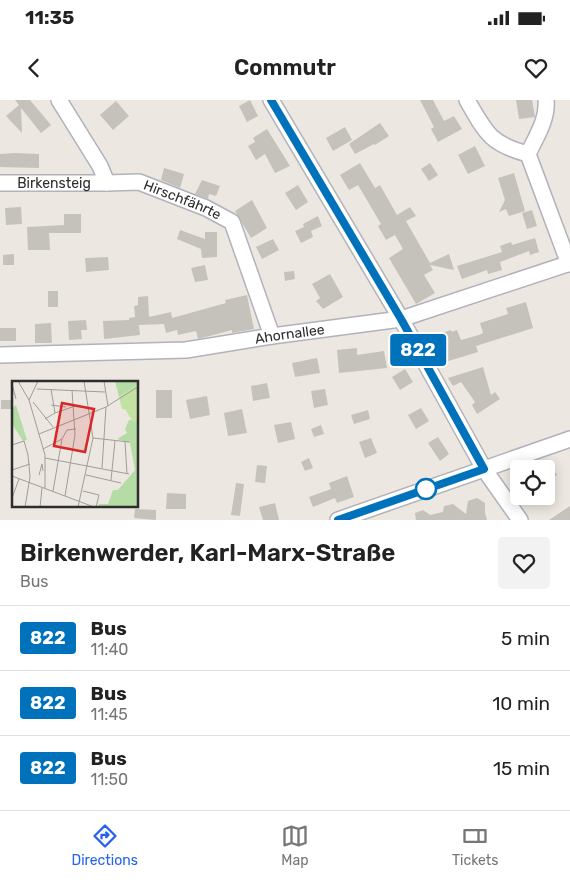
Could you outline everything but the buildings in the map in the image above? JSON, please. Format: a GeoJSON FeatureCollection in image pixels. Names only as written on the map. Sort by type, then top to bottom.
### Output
{"type":"FeatureCollection","features":[{"type":"Feature","properties":{"kind":"street"},"geometry":{"type":"LineString","coordinates":[[59,100],[100,166],[107,183]]}},
{"type":"Feature","properties":{"kind":"street"},"geometry":{"type":"LineString","coordinates":[[271,100],[401,319],[484,469],[520,520]]}},
{"type":"Feature","properties":{"kind":"street"},"geometry":{"type":"LineString","coordinates":[[467,100],[478,120],[493,140],[509,149],[528,154]]}},
{"type":"Feature","properties":{"kind":"street"},"geometry":{"type":"LineString","coordinates":[[546,100],[542,126],[528,154],[569,264]]}},
{"type":"Feature","properties":{"kind":"street","name":"Hirschfährte"},"geometry":{"type":"LineString","coordinates":[[107,183],[139,182],[206,208],[232,222],[272,336]]}},
{"type":"Feature","properties":{"kind":"street","name":"Birkensteig"},"geometry":{"type":"LineString","coordinates":[[0,183],[107,183]]}},
{"type":"Feature","properties":{"kind":"street","name":"Ahornallee"},"geometry":{"type":"LineString","coordinates":[[0,355],[186,350],[272,336],[401,319],[569,264]]}},
{"type":"Feature","properties":{"kind":"street"},"geometry":{"type":"LineString","coordinates":[[338,520],[570,439]]}},
{"type":"Feature","properties":{"kind":"bus line","name":"822"},"geometry":{"type":"LineString","coordinates":[[271,100],[401,319],[484,469],[338,520]]}}]}
